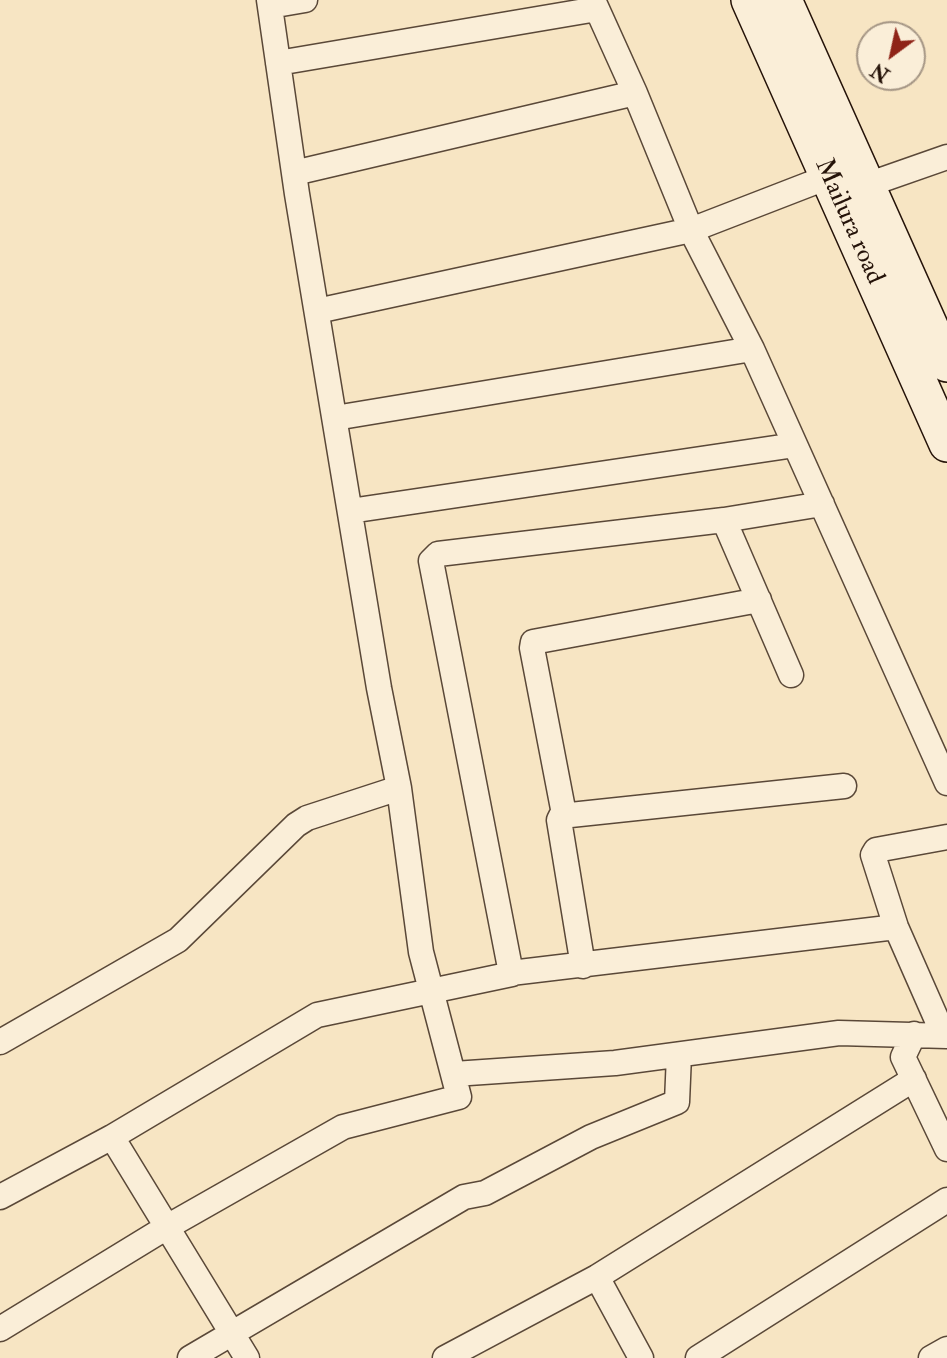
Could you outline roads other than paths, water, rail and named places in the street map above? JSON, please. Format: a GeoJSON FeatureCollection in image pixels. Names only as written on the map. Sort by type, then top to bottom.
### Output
{"type":"FeatureCollection","features":[{"type":"Feature","properties":{"kind":"street"},"geometry":{"type":"LineString","coordinates":[[0,1329],[167,1227],[343,1127],[459,1097],[421,952],[399,788],[350,511],[278,63],[270,3],[305,0]]}},
{"type":"Feature","properties":{"kind":"street","name":"Mailura road"},"geometry":{"type":"LineString","coordinates":[[749,0],[947,444]]}},
{"type":"Feature","properties":{"kind":"street","name":"Mailura road"},"geometry":{"type":"LineString","coordinates":[[784,0],[947,364]]}},
{"type":"Feature","properties":{"kind":"street"},"geometry":{"type":"LineString","coordinates":[[278,63],[595,5],[635,93],[691,230],[752,349],[947,783]]}},
{"type":"Feature","properties":{"kind":"street"},"geometry":{"type":"LineString","coordinates":[[294,173],[635,93]]}},
{"type":"Feature","properties":{"kind":"street"},"geometry":{"type":"LineString","coordinates":[[867,185],[947,157]]}},
{"type":"Feature","properties":{"kind":"street"},"geometry":{"type":"LineString","coordinates":[[317,311],[691,230],[828,177]]}},
{"type":"Feature","properties":{"kind":"street"},"geometry":{"type":"LineString","coordinates":[[335,418],[752,349]]}},
{"type":"Feature","properties":{"kind":"street"},"geometry":{"type":"LineString","coordinates":[[350,511],[795,445]]}},
{"type":"Feature","properties":{"kind":"street"},"geometry":{"type":"LineString","coordinates":[[512,974],[432,558],[438,554],[724,520],[822,504]]}},
{"type":"Feature","properties":{"kind":"street"},"geometry":{"type":"LineString","coordinates":[[724,520],[791,675]]}},
{"type":"Feature","properties":{"kind":"street"},"geometry":{"type":"LineString","coordinates":[[564,814],[533,642],[759,600]]}},
{"type":"Feature","properties":{"kind":"street"},"geometry":{"type":"LineString","coordinates":[[583,966],[559,820],[564,814],[844,786]]}},
{"type":"Feature","properties":{"kind":"street"},"geometry":{"type":"LineString","coordinates":[[0,1042],[178,940],[296,825],[307,818],[399,788]]}},
{"type":"Feature","properties":{"kind":"street"},"geometry":{"type":"LineString","coordinates":[[454,1074],[615,1063],[839,1033],[945,1036],[896,927],[873,852],[947,837]]}},
{"type":"Feature","properties":{"kind":"street"},"geometry":{"type":"LineString","coordinates":[[0,1197],[112,1138],[317,1015],[429,989],[512,974],[896,927]]}},
{"type":"Feature","properties":{"kind":"street"},"geometry":{"type":"LineString","coordinates":[[914,1034],[904,1057],[947,1149]]}},
{"type":"Feature","properties":{"kind":"street"},"geometry":{"type":"LineString","coordinates":[[190,1358],[464,1197],[485,1193],[591,1137],[677,1102],[679,1055]]}},
{"type":"Feature","properties":{"kind":"street"},"geometry":{"type":"LineString","coordinates":[[445,1358],[597,1277],[915,1079]]}},
{"type":"Feature","properties":{"kind":"street"},"geometry":{"type":"LineString","coordinates":[[112,1138],[247,1358]]}},
{"type":"Feature","properties":{"kind":"street"},"geometry":{"type":"LineString","coordinates":[[698,1358],[947,1200]]}},
{"type":"Feature","properties":{"kind":"street"},"geometry":{"type":"LineString","coordinates":[[597,1277],[641,1358]]}},
{"type":"Feature","properties":{"kind":"street"},"geometry":{"type":"LineString","coordinates":[[931,1358],[947,1349]]}}]}
